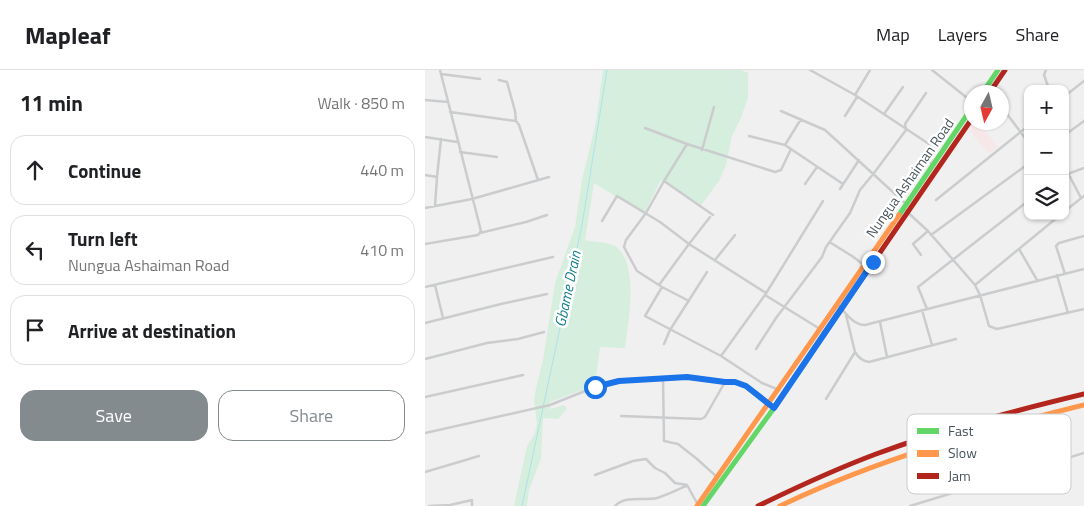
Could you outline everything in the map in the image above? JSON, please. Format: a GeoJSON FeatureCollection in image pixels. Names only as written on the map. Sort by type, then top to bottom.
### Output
{"type":"FeatureCollection","features":[{"type":"Feature","properties":{"kind":"main road"},"geometry":{"type":"LineString","coordinates":[[988,85],[998,70]]}},
{"type":"Feature","properties":{"kind":"main road"},"geometry":{"type":"LineString","coordinates":[[995,85],[1005,70]]}},
{"type":"Feature","properties":{"kind":"main road","name":"Nungua Ashaiman Road"},"geometry":{"type":"LineString","coordinates":[[700,506],[772,406],[864,265],[964,119]]}},
{"type":"Feature","properties":{"kind":"main road","name":"Nungua Ashaiman Road"},"geometry":{"type":"LineString","coordinates":[[700,506],[717,478],[772,406],[779,390],[820,329],[909,212],[964,130]]}},
{"type":"Feature","properties":{"kind":"main road"},"geometry":{"type":"LineString","coordinates":[[1007,414],[1084,394]]}},
{"type":"Feature","properties":{"kind":"main road"},"geometry":{"type":"LineString","coordinates":[[1047,414],[1084,404]]}},
{"type":"Feature","properties":{"kind":"main road"},"geometry":{"type":"LineString","coordinates":[[758,506],[845,466],[881,451],[907,443]]}},
{"type":"Feature","properties":{"kind":"main road"},"geometry":{"type":"LineString","coordinates":[[780,506],[857,472],[907,454]]}},
{"type":"Feature","properties":{"kind":"street"},"geometry":{"type":"LineString","coordinates":[[810,70],[856,96],[935,148],[930,162],[932,166]]}},
{"type":"Feature","properties":{"kind":"street"},"geometry":{"type":"LineString","coordinates":[[845,116],[870,70]]}},
{"type":"Feature","properties":{"kind":"street"},"geometry":{"type":"LineString","coordinates":[[932,70],[964,95]]}},
{"type":"Feature","properties":{"kind":"street"},"geometry":{"type":"LineString","coordinates":[[1046,70],[1043,75],[1047,85]]}},
{"type":"Feature","properties":{"kind":"street"},"geometry":{"type":"LineString","coordinates":[[480,79],[440,72],[480,233]]}},
{"type":"Feature","properties":{"kind":"street"},"geometry":{"type":"LineString","coordinates":[[499,80],[507,82],[516,120],[538,180]]}},
{"type":"Feature","properties":{"kind":"street"},"geometry":{"type":"LineString","coordinates":[[1069,93],[1084,81]]}},
{"type":"Feature","properties":{"kind":"street"},"geometry":{"type":"LineString","coordinates":[[884,114],[903,87]]}},
{"type":"Feature","properties":{"kind":"street"},"geometry":{"type":"LineString","coordinates":[[756,349],[785,306],[820,261],[825,249],[831,243],[850,213],[860,190],[875,174],[906,130],[905,124],[926,94]]}},
{"type":"Feature","properties":{"kind":"street"},"geometry":{"type":"LineString","coordinates":[[425,100],[447,102]]}},
{"type":"Feature","properties":{"kind":"street"},"geometry":{"type":"LineString","coordinates":[[703,150],[714,107]]}},
{"type":"Feature","properties":{"kind":"street"},"geometry":{"type":"LineString","coordinates":[[450,112],[516,120]]}},
{"type":"Feature","properties":{"kind":"street"},"geometry":{"type":"LineString","coordinates":[[781,112],[825,130],[875,174],[975,285],[980,295],[989,326],[994,329],[1084,309]]}},
{"type":"Feature","properties":{"kind":"street"},"geometry":{"type":"LineString","coordinates":[[1009,117],[1024,136]]}},
{"type":"Feature","properties":{"kind":"street"},"geometry":{"type":"LineString","coordinates":[[785,145],[801,119]]}},
{"type":"Feature","properties":{"kind":"street"},"geometry":{"type":"LineString","coordinates":[[1069,132],[1084,121]]}},
{"type":"Feature","properties":{"kind":"street"},"geometry":{"type":"LineString","coordinates":[[645,128],[703,150],[775,172],[781,170],[791,148]]}},
{"type":"Feature","properties":{"kind":"street"},"geometry":{"type":"LineString","coordinates":[[936,200],[1024,128]]}},
{"type":"Feature","properties":{"kind":"street"},"geometry":{"type":"LineString","coordinates":[[749,136],[791,148],[843,184]]}},
{"type":"Feature","properties":{"kind":"street"},"geometry":{"type":"LineString","coordinates":[[425,137],[457,142]]}},
{"type":"Feature","properties":{"kind":"street"},"geometry":{"type":"LineString","coordinates":[[435,206],[441,139]]}},
{"type":"Feature","properties":{"kind":"street"},"geometry":{"type":"LineString","coordinates":[[687,144],[646,213],[626,240],[624,247],[635,268],[660,286],[689,301]]}},
{"type":"Feature","properties":{"kind":"street"},"geometry":{"type":"LineString","coordinates":[[460,152],[497,157]]}},
{"type":"Feature","properties":{"kind":"street"},"geometry":{"type":"LineString","coordinates":[[839,189],[859,160]]}},
{"type":"Feature","properties":{"kind":"street"},"geometry":{"type":"LineString","coordinates":[[805,184],[817,167]]}},
{"type":"Feature","properties":{"kind":"street"},"geometry":{"type":"LineString","coordinates":[[931,235],[1024,167]]}},
{"type":"Feature","properties":{"kind":"street"},"geometry":{"type":"LineString","coordinates":[[1069,173],[1084,168]]}},
{"type":"Feature","properties":{"kind":"street"},"geometry":{"type":"LineString","coordinates":[[425,175],[437,177]]}},
{"type":"Feature","properties":{"kind":"street"},"geometry":{"type":"LineString","coordinates":[[1068,175],[1082,197],[1069,208]]}},
{"type":"Feature","properties":{"kind":"street"},"geometry":{"type":"LineString","coordinates":[[425,208],[471,199],[549,177]]}},
{"type":"Feature","properties":{"kind":"street"},"geometry":{"type":"LineString","coordinates":[[664,181],[711,216],[660,286],[645,316],[721,356],[762,383],[779,390]]}},
{"type":"Feature","properties":{"kind":"street"},"geometry":{"type":"LineString","coordinates":[[602,221],[617,196],[646,213],[689,244],[820,329]]}},
{"type":"Feature","properties":{"kind":"street"},"geometry":{"type":"LineString","coordinates":[[721,356],[766,294],[823,201]]}},
{"type":"Feature","properties":{"kind":"street"},"geometry":{"type":"LineString","coordinates":[[927,308],[919,287],[952,259],[1024,204]]}},
{"type":"Feature","properties":{"kind":"street"},"geometry":{"type":"LineString","coordinates":[[425,244],[480,233],[547,215]]}},
{"type":"Feature","properties":{"kind":"street"},"geometry":{"type":"LineString","coordinates":[[975,285],[1054,220]]}},
{"type":"Feature","properties":{"kind":"street"},"geometry":{"type":"LineString","coordinates":[[921,255],[913,244],[928,231]]}},
{"type":"Feature","properties":{"kind":"street"},"geometry":{"type":"LineString","coordinates":[[715,260],[735,234]]}},
{"type":"Feature","properties":{"kind":"street"},"geometry":{"type":"LineString","coordinates":[[1065,274],[1056,246],[1059,243],[1084,236]]}},
{"type":"Feature","properties":{"kind":"street"},"geometry":{"type":"LineString","coordinates":[[831,243],[864,265]]}},
{"type":"Feature","properties":{"kind":"street"},"geometry":{"type":"LineString","coordinates":[[1019,249],[1037,280]]}},
{"type":"Feature","properties":{"kind":"street"},"geometry":{"type":"LineString","coordinates":[[425,287],[553,257]]}},
{"type":"Feature","properties":{"kind":"street"},"geometry":{"type":"LineString","coordinates":[[839,306],[861,325],[880,322],[927,308],[1084,269]]}},
{"type":"Feature","properties":{"kind":"street"},"geometry":{"type":"LineString","coordinates":[[664,344],[670,330],[707,272]]}},
{"type":"Feature","properties":{"kind":"street"},"geometry":{"type":"LineString","coordinates":[[1057,275],[1068,313]]}},
{"type":"Feature","properties":{"kind":"street"},"geometry":{"type":"LineString","coordinates":[[435,285],[443,318]]}},
{"type":"Feature","properties":{"kind":"street"},"geometry":{"type":"LineString","coordinates":[[425,323],[547,294]]}},
{"type":"Feature","properties":{"kind":"street"},"geometry":{"type":"LineString","coordinates":[[922,310],[932,345]]}},
{"type":"Feature","properties":{"kind":"street"},"geometry":{"type":"LineString","coordinates":[[846,314],[855,352],[865,361],[956,339]]}},
{"type":"Feature","properties":{"kind":"street"},"geometry":{"type":"LineString","coordinates":[[880,322],[887,357]]}},
{"type":"Feature","properties":{"kind":"street"},"geometry":{"type":"LineString","coordinates":[[425,360],[487,343],[518,339],[544,332]]}},
{"type":"Feature","properties":{"kind":"street"},"geometry":{"type":"LineString","coordinates":[[826,399],[855,352]]}},
{"type":"Feature","properties":{"kind":"street"},"geometry":{"type":"LineString","coordinates":[[425,397],[523,375]]}},
{"type":"Feature","properties":{"kind":"street"},"geometry":{"type":"LineString","coordinates":[[425,433],[550,405],[567,400],[595,387],[619,381],[687,377],[735,382],[746,386],[772,406]]}},
{"type":"Feature","properties":{"kind":"street"},"geometry":{"type":"LineString","coordinates":[[663,378],[664,441],[678,444],[697,458],[717,478]]}},
{"type":"Feature","properties":{"kind":"street"},"geometry":{"type":"LineString","coordinates":[[621,416],[697,420],[705,417],[725,382]]}},
{"type":"Feature","properties":{"kind":"street"},"geometry":{"type":"LineString","coordinates":[[1071,457],[1084,453]]}},
{"type":"Feature","properties":{"kind":"street"},"geometry":{"type":"LineString","coordinates":[[425,472],[479,456]]}},
{"type":"Feature","properties":{"kind":"street"},"geometry":{"type":"LineString","coordinates":[[595,475],[633,461],[645,459],[675,483],[687,485],[700,506]]}},
{"type":"Feature","properties":{"kind":"street"},"geometry":{"type":"LineString","coordinates":[[615,506],[627,500],[658,498],[687,485]]}},
{"type":"Feature","properties":{"kind":"street"},"geometry":{"type":"LineString","coordinates":[[910,506],[949,494]]}},
{"type":"Feature","properties":{"kind":"street"},"geometry":{"type":"LineString","coordinates":[[431,506],[449,505],[472,500],[472,506]]}},
{"type":"Feature","properties":{"kind":"shaded area"},"geometry":{"type":"Polygon","coordinates":[[[969,130],[985,130],[998,147],[989,154],[969,130]]]}},
{"type":"Feature","properties":{"kind":"green space"},"geometry":{"type":"Polygon","coordinates":[[[603,70],[741,70],[748,73],[748,97],[732,136],[726,165],[719,181],[701,205],[661,180],[644,214],[594,183],[585,240],[608,243],[615,246],[623,254],[628,266],[631,294],[625,348],[600,347],[595,385],[550,402],[550,409],[564,405],[567,409],[558,419],[543,418],[541,459],[529,490],[527,506],[514,506],[527,446],[535,433],[537,424],[534,400],[543,360],[555,283],[575,227],[582,180],[596,122],[603,70]]]}},
{"type":"Feature","properties":{"kind":"waterway","name":"Gbame Drain"},"geometry":{"type":"LineString","coordinates":[[522,506],[582,225],[607,70]]}},
{"type":"Feature","properties":{"kind":"traffic: fast"},"geometry":{"type":"LineString","coordinates":[[988,85],[998,70]]}},
{"type":"Feature","properties":{"kind":"traffic: fast"},"geometry":{"type":"LineString","coordinates":[[899,215],[964,119]]}},
{"type":"Feature","properties":{"kind":"traffic: fast"},"geometry":{"type":"LineString","coordinates":[[703,506],[774,408],[824,334]]}},
{"type":"Feature","properties":{"kind":"traffic: slow"},"geometry":{"type":"LineString","coordinates":[[697,506],[899,215]]}},
{"type":"Feature","properties":{"kind":"traffic: slow"},"geometry":{"type":"LineString","coordinates":[[1049,414],[1084,405]]}},
{"type":"Feature","properties":{"kind":"traffic: slow"},"geometry":{"type":"LineString","coordinates":[[780,506],[854,474],[907,455]]}},
{"type":"Feature","properties":{"kind":"traffic: jam"},"geometry":{"type":"LineString","coordinates":[[995,85],[1005,70]]}},
{"type":"Feature","properties":{"kind":"traffic: jam"},"geometry":{"type":"LineString","coordinates":[[824,334],[964,130]]}},
{"type":"Feature","properties":{"kind":"traffic: jam"},"geometry":{"type":"LineString","coordinates":[[1006,414],[1084,394]]}},
{"type":"Feature","properties":{"kind":"traffic: jam"},"geometry":{"type":"LineString","coordinates":[[758,506],[831,472],[907,443]]}},
{"type":"Feature","properties":{"kind":"route"},"geometry":{"type":"LineString","coordinates":[[595,387],[619,381],[641,379],[705,378],[741,383],[774,408],[873,262]]}}]}
